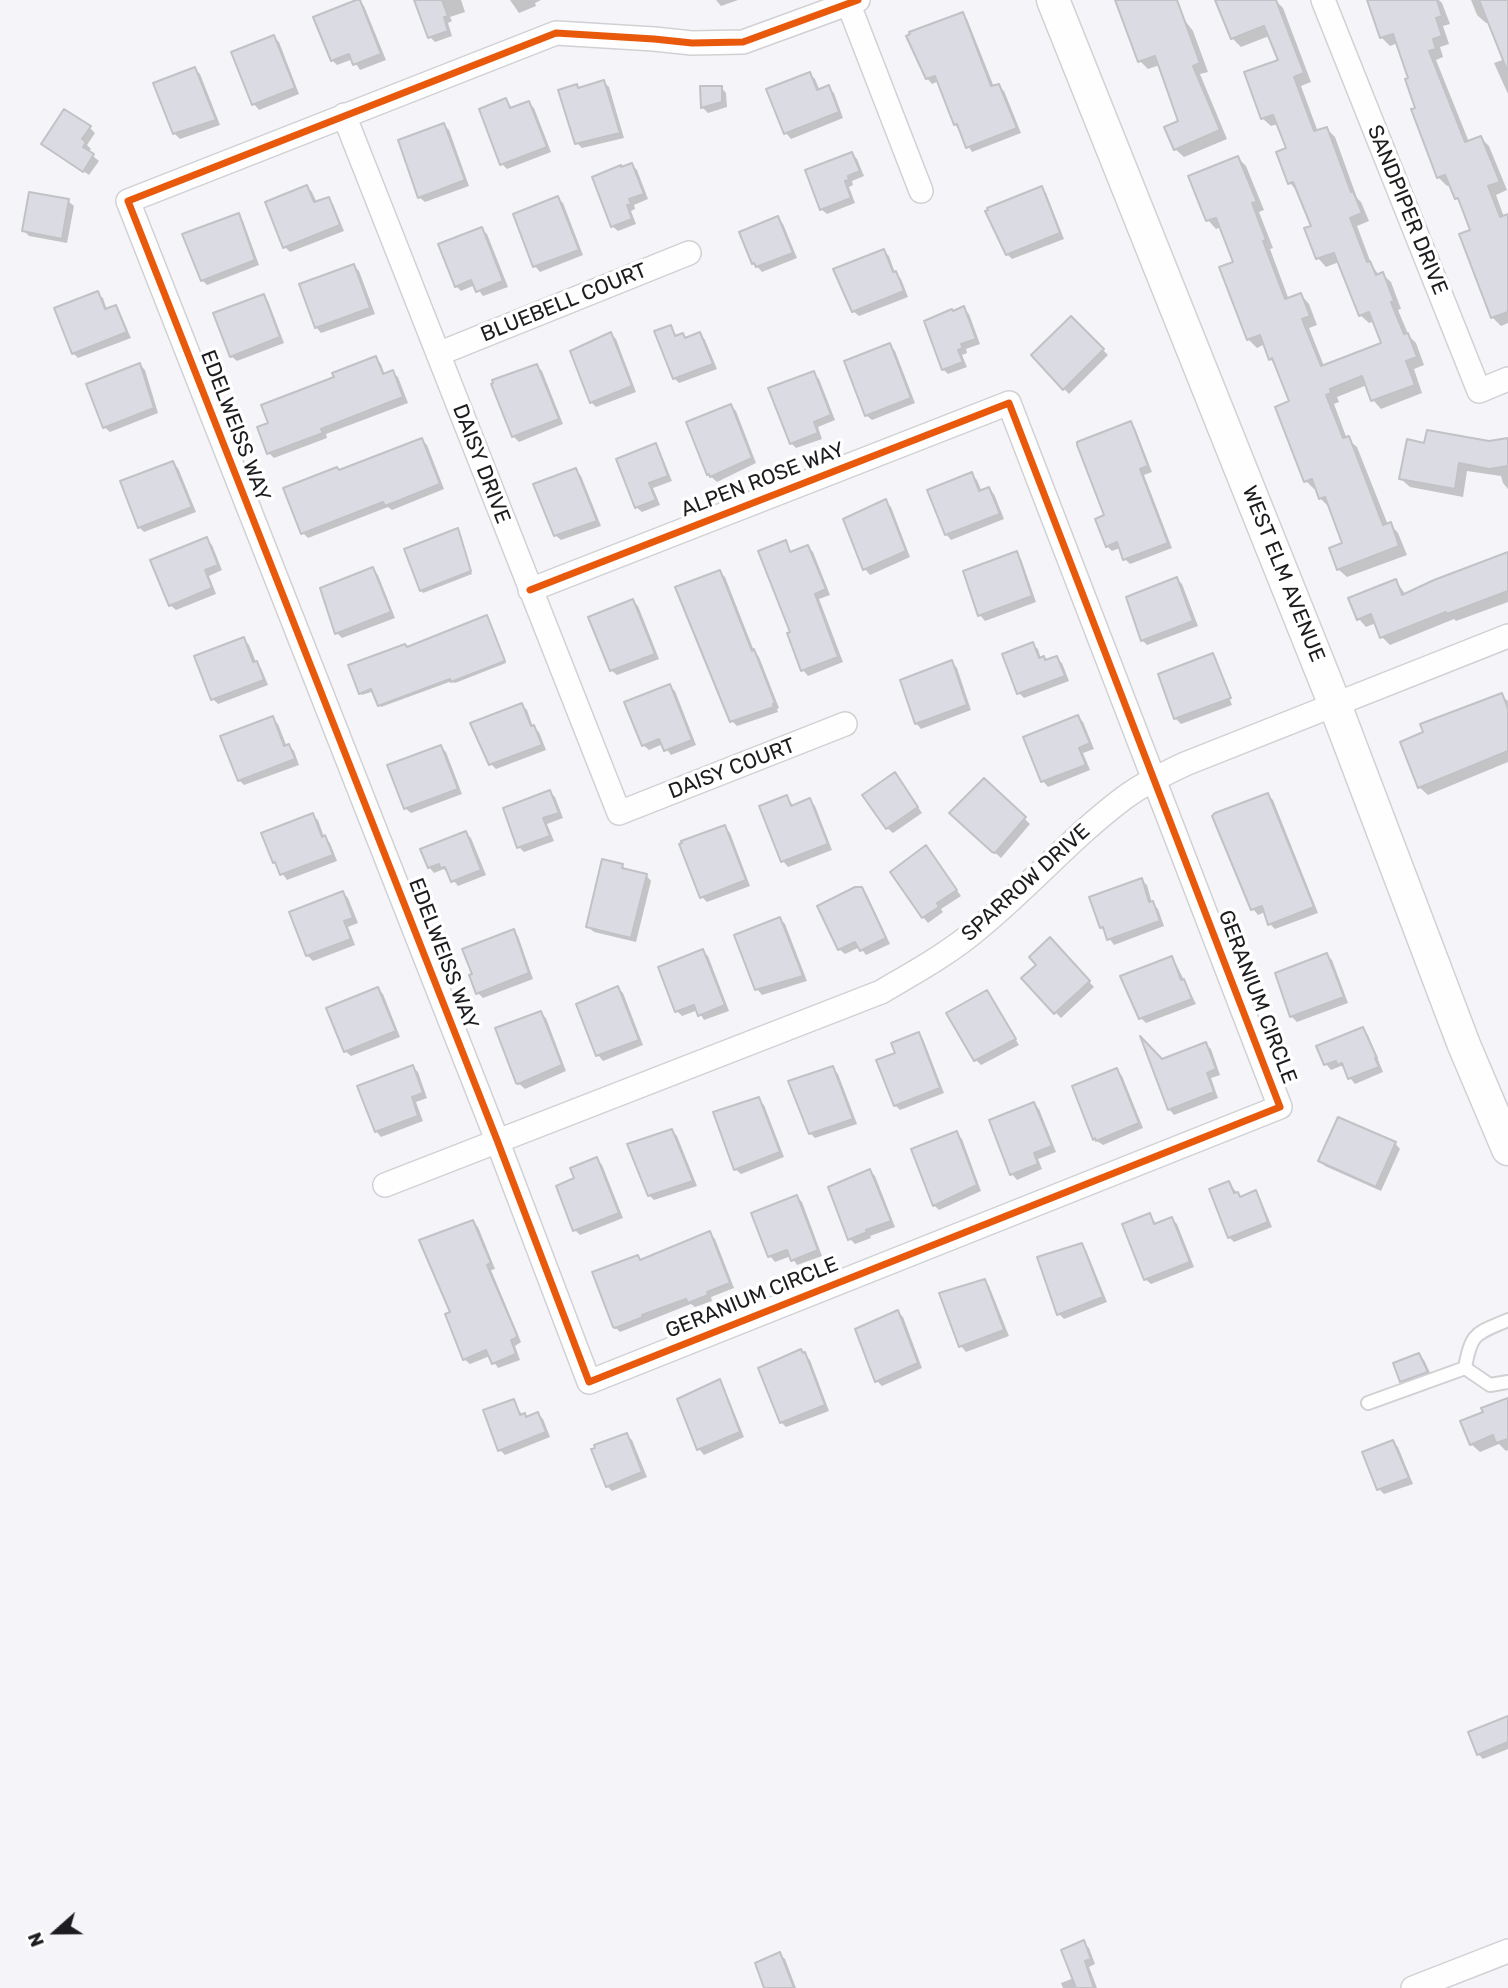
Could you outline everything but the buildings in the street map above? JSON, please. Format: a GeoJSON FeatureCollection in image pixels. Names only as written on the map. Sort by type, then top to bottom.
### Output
{"type":"FeatureCollection","features":[{"type":"Feature","properties":{"kind":"street","name":"WEST ELM AVENUE"},"geometry":{"type":"LineString","coordinates":[[1053,0],[1335,705],[1464,1045],[1508,1149]]}},
{"type":"Feature","properties":{"kind":"street","name":"SANDPIPER DRIVE"},"geometry":{"type":"LineString","coordinates":[[1323,0],[1479,391],[1508,379]]}},
{"type":"Feature","properties":{"kind":"street","name":"EDELWEISS WAY"},"geometry":{"type":"LineString","coordinates":[[589,1381],[128,201],[556,33],[692,43],[743,41],[851,1]]}},
{"type":"Feature","properties":{"kind":"street"},"geometry":{"type":"LineString","coordinates":[[851,1],[922,191]]}},
{"type":"Feature","properties":{"kind":"street","name":"DAISY DRIVE"},"geometry":{"type":"LineString","coordinates":[[344,115],[619,813]]}},
{"type":"Feature","properties":{"kind":"street","name":"BLUEBELL COURT"},"geometry":{"type":"LineString","coordinates":[[438,354],[690,253]]}},
{"type":"Feature","properties":{"kind":"street","name":"ALPEN ROSE WAY"},"geometry":{"type":"LineString","coordinates":[[530,590],[1009,403]]}},
{"type":"Feature","properties":{"kind":"street","name":"GERANIUM CIRCLE"},"geometry":{"type":"LineString","coordinates":[[589,1381],[1280,1107],[1009,403]]}},
{"type":"Feature","properties":{"kind":"street","name":"SPARROW DRIVE"},"geometry":{"type":"LineString","coordinates":[[385,1185],[881,992],[932,962],[979,928],[1077,836],[1125,797],[1154,779],[1185,764],[1508,636]]}},
{"type":"Feature","properties":{"kind":"street","name":"DAISY COURT"},"geometry":{"type":"LineString","coordinates":[[619,813],[845,724]]}},
{"type":"Feature","properties":{"kind":"street"},"geometry":{"type":"LineString","coordinates":[[1413,1988],[1508,1951]]}},
{"type":"Feature","properties":{"kind":"lane"},"geometry":{"type":"LineString","coordinates":[[1465,1368],[1468,1347],[1477,1333],[1508,1320]]}},
{"type":"Feature","properties":{"kind":"lane"},"geometry":{"type":"LineString","coordinates":[[1465,1368],[1490,1385],[1508,1382]]}},
{"type":"Feature","properties":{"kind":"lane"},"geometry":{"type":"LineString","coordinates":[[1368,1403],[1465,1368]]}},
{"type":"Feature","properties":{"kind":"cycle path"},"geometry":{"type":"LineString","coordinates":[[530,590],[1009,403],[1280,1107],[589,1382],[497,1140],[128,201],[556,33],[692,43],[743,42],[858,0]]}}]}
